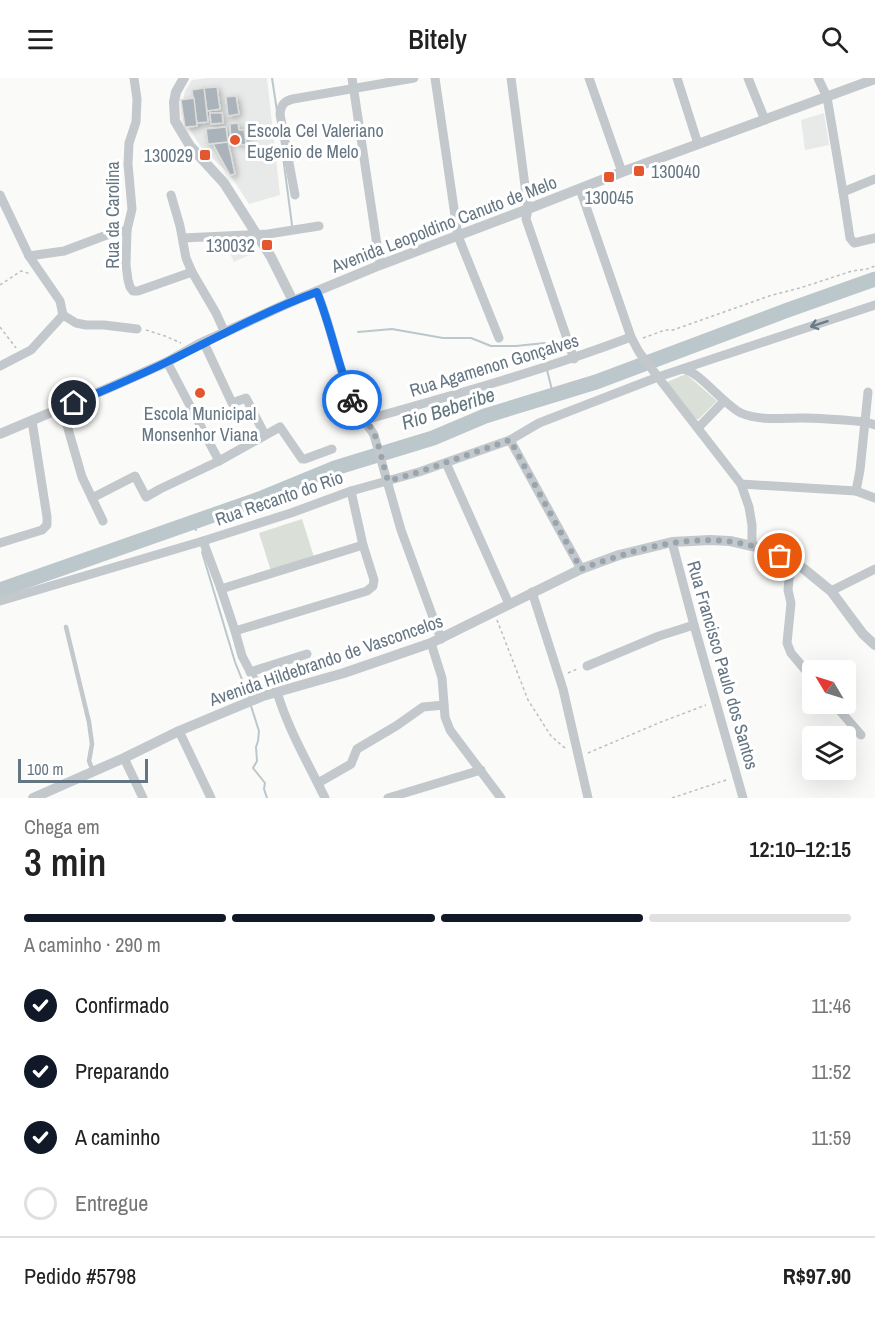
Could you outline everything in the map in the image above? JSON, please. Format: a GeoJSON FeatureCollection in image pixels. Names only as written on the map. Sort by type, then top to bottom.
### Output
{"type":"FeatureCollection","features":[{"type":"Feature","properties":{"kind":"street","name":"Rua da Carolina"},"geometry":{"type":"LineString","coordinates":[[134,78],[137,89],[136,114],[129,143],[128,164],[132,209],[127,230],[126,265],[130,287],[133,291],[138,291],[192,272]]}},
{"type":"Feature","properties":{"kind":"street"},"geometry":{"type":"LineString","coordinates":[[184,78],[176,92],[175,121],[190,146],[224,183],[274,262],[293,301]]}},
{"type":"Feature","properties":{"kind":"street"},"geometry":{"type":"LineString","coordinates":[[295,195],[280,114],[283,103],[353,83],[414,78]]}},
{"type":"Feature","properties":{"kind":"street"},"geometry":{"type":"LineString","coordinates":[[435,78],[458,236],[499,338]]}},
{"type":"Feature","properties":{"kind":"street"},"geometry":{"type":"LineString","coordinates":[[511,78],[528,209],[526,219],[574,359]]}},
{"type":"Feature","properties":{"kind":"street"},"geometry":{"type":"LineString","coordinates":[[589,78],[622,172]]}},
{"type":"Feature","properties":{"kind":"street"},"geometry":{"type":"LineString","coordinates":[[677,78],[698,144]]}},
{"type":"Feature","properties":{"kind":"street"},"geometry":{"type":"LineString","coordinates":[[748,78],[765,120]]}},
{"type":"Feature","properties":{"kind":"street"},"geometry":{"type":"LineString","coordinates":[[818,78],[827,97],[850,238],[852,242],[857,243],[875,238]]}},
{"type":"Feature","properties":{"kind":"street","name":"Avenida Leopoldino Canuto de Melo"},"geometry":{"type":"LineString","coordinates":[[0,434],[167,362],[293,301],[380,265],[622,172],[875,79]]}},
{"type":"Feature","properties":{"kind":"street"},"geometry":{"type":"LineString","coordinates":[[353,83],[380,265]]}},
{"type":"Feature","properties":{"kind":"street"},"geometry":{"type":"LineString","coordinates":[[843,192],[875,179]]}},
{"type":"Feature","properties":{"kind":"street"},"geometry":{"type":"LineString","coordinates":[[580,189],[633,340],[647,363],[741,484],[749,507],[752,546]]}},
{"type":"Feature","properties":{"kind":"street"},"geometry":{"type":"LineString","coordinates":[[0,195],[29,256],[60,301],[63,315],[76,323],[86,325],[137,329]]}},
{"type":"Feature","properties":{"kind":"street"},"geometry":{"type":"LineString","coordinates":[[171,195],[186,258],[225,333]]}},
{"type":"Feature","properties":{"kind":"street"},"geometry":{"type":"LineString","coordinates":[[183,238],[274,234],[320,226]]}},
{"type":"Feature","properties":{"kind":"street"},"geometry":{"type":"LineString","coordinates":[[29,256],[64,251],[127,230]]}},
{"type":"Feature","properties":{"kind":"street"},"geometry":{"type":"LineString","coordinates":[[317,292],[354,407],[365,420],[377,444],[391,499],[436,641],[445,717],[460,745],[501,798]]}},
{"type":"Feature","properties":{"kind":"street","name":"Rua Recanto do Rio"},"geometry":{"type":"LineString","coordinates":[[259,698],[242,656],[203,541],[351,491],[446,463],[510,440],[539,423],[658,377],[875,305]]}},
{"type":"Feature","properties":{"kind":"street"},"geometry":{"type":"LineString","coordinates":[[0,366],[31,350],[63,315]]}},
{"type":"Feature","properties":{"kind":"street","name":"Rua Agamenon Gonçalves"},"geometry":{"type":"LineString","coordinates":[[365,420],[633,340]]}},
{"type":"Feature","properties":{"kind":"street"},"geometry":{"type":"LineString","coordinates":[[202,344],[232,403],[246,398],[265,435]]}},
{"type":"Feature","properties":{"kind":"street"},"geometry":{"type":"LineString","coordinates":[[167,362],[219,462]]}},
{"type":"Feature","properties":{"kind":"street"},"geometry":{"type":"LineString","coordinates":[[683,369],[691,371],[724,401],[742,413],[756,417],[870,423]]}},
{"type":"Feature","properties":{"kind":"street"},"geometry":{"type":"LineString","coordinates":[[856,491],[870,423],[868,392]]}},
{"type":"Feature","properties":{"kind":"street"},"geometry":{"type":"LineString","coordinates":[[698,428],[724,401]]}},
{"type":"Feature","properties":{"kind":"street"},"geometry":{"type":"LineString","coordinates":[[62,408],[82,477],[103,520]]}},
{"type":"Feature","properties":{"kind":"street"},"geometry":{"type":"LineString","coordinates":[[0,543],[42,530],[47,525],[32,421]]}},
{"type":"Feature","properties":{"kind":"street"},"geometry":{"type":"LineString","coordinates":[[92,498],[135,476],[146,497],[219,462],[280,427],[302,459],[332,449]]}},
{"type":"Feature","properties":{"kind":"street"},"geometry":{"type":"LineString","coordinates":[[510,440],[581,569]]}},
{"type":"Feature","properties":{"kind":"street"},"geometry":{"type":"LineString","coordinates":[[446,463],[509,604]]}},
{"type":"Feature","properties":{"kind":"street"},"geometry":{"type":"LineString","coordinates":[[741,484],[856,491],[875,498]]}},
{"type":"Feature","properties":{"kind":"street"},"geometry":{"type":"LineString","coordinates":[[235,631],[370,589],[373,586],[374,580],[363,545],[351,491]]}},
{"type":"Feature","properties":{"kind":"street"},"geometry":{"type":"LineString","coordinates":[[0,601],[203,541]]}},
{"type":"Feature","properties":{"kind":"street","name":"Avenida Hildebrando de Vasconcelos"},"geometry":{"type":"LineString","coordinates":[[36,797],[179,731],[259,698],[344,673],[436,641],[581,569],[619,555],[672,542],[730,541],[767,550],[794,562],[831,591],[863,634],[875,645]]}},
{"type":"Feature","properties":{"kind":"street","name":"Rua Francisco Paulo dos Santos"},"geometry":{"type":"LineString","coordinates":[[672,542],[742,798]]}},
{"type":"Feature","properties":{"kind":"street"},"geometry":{"type":"LineString","coordinates":[[221,589],[363,545]]}},
{"type":"Feature","properties":{"kind":"street"},"geometry":{"type":"LineString","coordinates":[[794,562],[788,590],[791,603],[787,644],[802,666]]}},
{"type":"Feature","properties":{"kind":"street"},"geometry":{"type":"LineString","coordinates":[[831,591],[875,569]]}},
{"type":"Feature","properties":{"kind":"street"},"geometry":{"type":"LineString","coordinates":[[532,592],[565,697],[588,798]]}},
{"type":"Feature","properties":{"kind":"street"},"geometry":{"type":"LineString","coordinates":[[587,666],[659,636],[694,625]]}},
{"type":"Feature","properties":{"kind":"street"},"geometry":{"type":"LineString","coordinates":[[250,672],[307,654]]}},
{"type":"Feature","properties":{"kind":"street"},"geometry":{"type":"LineString","coordinates":[[277,692],[293,734],[325,798]]}},
{"type":"Feature","properties":{"kind":"street"},"geometry":{"type":"LineString","coordinates":[[318,783],[351,764],[357,749],[396,726],[423,706],[444,705]]}},
{"type":"Feature","properties":{"kind":"street"},"geometry":{"type":"LineString","coordinates":[[843,714],[861,735]]}},
{"type":"Feature","properties":{"kind":"street"},"geometry":{"type":"LineString","coordinates":[[179,731],[211,798]]}},
{"type":"Feature","properties":{"kind":"street"},"geometry":{"type":"LineString","coordinates":[[124,758],[143,798]]}},
{"type":"Feature","properties":{"kind":"street"},"geometry":{"type":"LineString","coordinates":[[388,798],[481,771]]}},
{"type":"Feature","properties":{"kind":"lane"},"geometry":{"type":"LineString","coordinates":[[66,627],[89,722],[92,744],[89,761],[93,771]]}},
{"type":"Feature","properties":{"kind":"path"},"geometry":{"type":"LineString","coordinates":[[633,340],[673,330],[769,296],[875,266]]}},
{"type":"Feature","properties":{"kind":"path"},"geometry":{"type":"LineString","coordinates":[[0,285],[21,272],[44,279]]}},
{"type":"Feature","properties":{"kind":"path"},"geometry":{"type":"LineString","coordinates":[[0,327],[22,356]]}},
{"type":"Feature","properties":{"kind":"path"},"geometry":{"type":"LineString","coordinates":[[137,329],[159,334],[177,342],[202,344]]}},
{"type":"Feature","properties":{"kind":"path"},"geometry":{"type":"LineString","coordinates":[[494,612],[528,700],[551,736],[578,758],[661,722],[715,702]]}},
{"type":"Feature","properties":{"kind":"path"},"geometry":{"type":"LineString","coordinates":[[559,677],[587,666]]}},
{"type":"Feature","properties":{"kind":"path"},"geometry":{"type":"LineString","coordinates":[[672,798],[737,777]]}},
{"type":"Feature","properties":{"kind":"shaded area","name":"Escola Cel Valeriano Eugenio de Melo"},"geometry":{"type":"Polygon","coordinates":[[[267,78],[280,195],[249,204],[230,175],[201,147],[192,133],[184,119],[185,91],[192,80],[267,78]]]}},
{"type":"Feature","properties":{"kind":"shaded area"},"geometry":{"type":"Polygon","coordinates":[[[824,113],[829,145],[805,150],[801,120],[824,113]]]}},
{"type":"Feature","properties":{"kind":"shaded area"},"geometry":{"type":"Polygon","coordinates":[[[223,239],[243,239],[251,254],[234,262],[223,239]]]}},
{"type":"Feature","properties":{"kind":"shaded area"},"geometry":{"type":"Polygon","coordinates":[[[686,374],[717,401],[699,419],[696,419],[667,382],[686,374]]]}},
{"type":"Feature","properties":{"kind":"shaded area"},"geometry":{"type":"Polygon","coordinates":[[[302,519],[314,557],[271,571],[259,533],[302,519]]]}},
{"type":"Feature","properties":{"kind":"building"},"geometry":{"type":"Polygon","coordinates":[[[217,87],[220,109],[207,111],[204,88],[217,87]]]}},
{"type":"Feature","properties":{"kind":"building"},"geometry":{"type":"Polygon","coordinates":[[[204,88],[208,122],[197,123],[192,90],[204,88]]]}},
{"type":"Feature","properties":{"kind":"building"},"geometry":{"type":"Polygon","coordinates":[[[236,96],[239,114],[228,116],[226,97],[236,96]]]}},
{"type":"Feature","properties":{"kind":"building"},"geometry":{"type":"Polygon","coordinates":[[[194,98],[197,126],[185,127],[181,100],[194,98]]]}},
{"type":"Feature","properties":{"kind":"building"},"geometry":{"type":"Polygon","coordinates":[[[210,113],[222,113],[223,123],[211,124],[210,113]]]}},
{"type":"Feature","properties":{"kind":"building"},"geometry":{"type":"Polygon","coordinates":[[[238,123],[239,130],[244,130],[246,144],[231,142],[230,124],[238,123]]]}},
{"type":"Feature","properties":{"kind":"building"},"geometry":{"type":"Polygon","coordinates":[[[245,125],[254,125],[255,133],[246,133],[245,125]]]}},
{"type":"Feature","properties":{"kind":"building"},"geometry":{"type":"Polygon","coordinates":[[[226,127],[228,142],[208,144],[206,129],[226,127]]]}},
{"type":"Feature","properties":{"kind":"building"},"geometry":{"type":"Polygon","coordinates":[[[228,142],[235,174],[230,175],[213,144],[228,142]]]}},
{"type":"Feature","properties":{"kind":"waterway"},"geometry":{"type":"LineString","coordinates":[[272,78],[277,111]]}},
{"type":"Feature","properties":{"kind":"waterway"},"geometry":{"type":"LineString","coordinates":[[282,149],[292,225]]}},
{"type":"Feature","properties":{"kind":"waterway","name":"Rio Beberibe"},"geometry":{"type":"LineString","coordinates":[[0,590],[262,498],[335,468],[433,438],[485,416],[596,382],[875,279]]}},
{"type":"Feature","properties":{"kind":"waterway"},"geometry":{"type":"LineString","coordinates":[[358,332],[392,329],[443,338],[471,338],[491,346],[545,343],[549,349],[546,364]]}},
{"type":"Feature","properties":{"kind":"waterway"},"geometry":{"type":"LineString","coordinates":[[547,370],[553,394]]}},
{"type":"Feature","properties":{"kind":"waterway","name":"Rio Beberibe"},"geometry":{"type":"LineString","coordinates":[[192,522],[196,530]]}},
{"type":"Feature","properties":{"kind":"waterway"},"geometry":{"type":"LineString","coordinates":[[202,552],[235,662],[249,697]]}},
{"type":"Feature","properties":{"kind":"waterway"},"geometry":{"type":"LineString","coordinates":[[251,706],[259,731],[256,747],[257,761],[253,768],[265,783],[267,798]]}},
{"type":"Feature","properties":{"kind":"way so far"},"geometry":{"type":"LineString","coordinates":[[352,400],[357,412],[374,435],[388,481],[510,440],[581,569],[619,555],[689,540],[730,541],[767,550],[780,556]]}},
{"type":"Feature","properties":{"kind":"place","name":"Escola Cel Valeriano Eugenio de Melo"},"geometry":{"type":"Point","coordinates":[235,140]}},
{"type":"Feature","properties":{"kind":"place","name":"130029"},"geometry":{"type":"Point","coordinates":[205,155]}},
{"type":"Feature","properties":{"kind":"place","name":"130040"},"geometry":{"type":"Point","coordinates":[639,171]}},
{"type":"Feature","properties":{"kind":"place","name":"130045"},"geometry":{"type":"Point","coordinates":[609,177]}},
{"type":"Feature","properties":{"kind":"place","name":"130032"},"geometry":{"type":"Point","coordinates":[267,245]}},
{"type":"Feature","properties":{"kind":"place","name":"Escola Municipal Monsenhor Viana"},"geometry":{"type":"Point","coordinates":[200,393]}},
{"type":"Feature","properties":{"kind":"route"},"geometry":{"type":"LineString","coordinates":[[74,403],[317,292],[352,400]]}}]}
